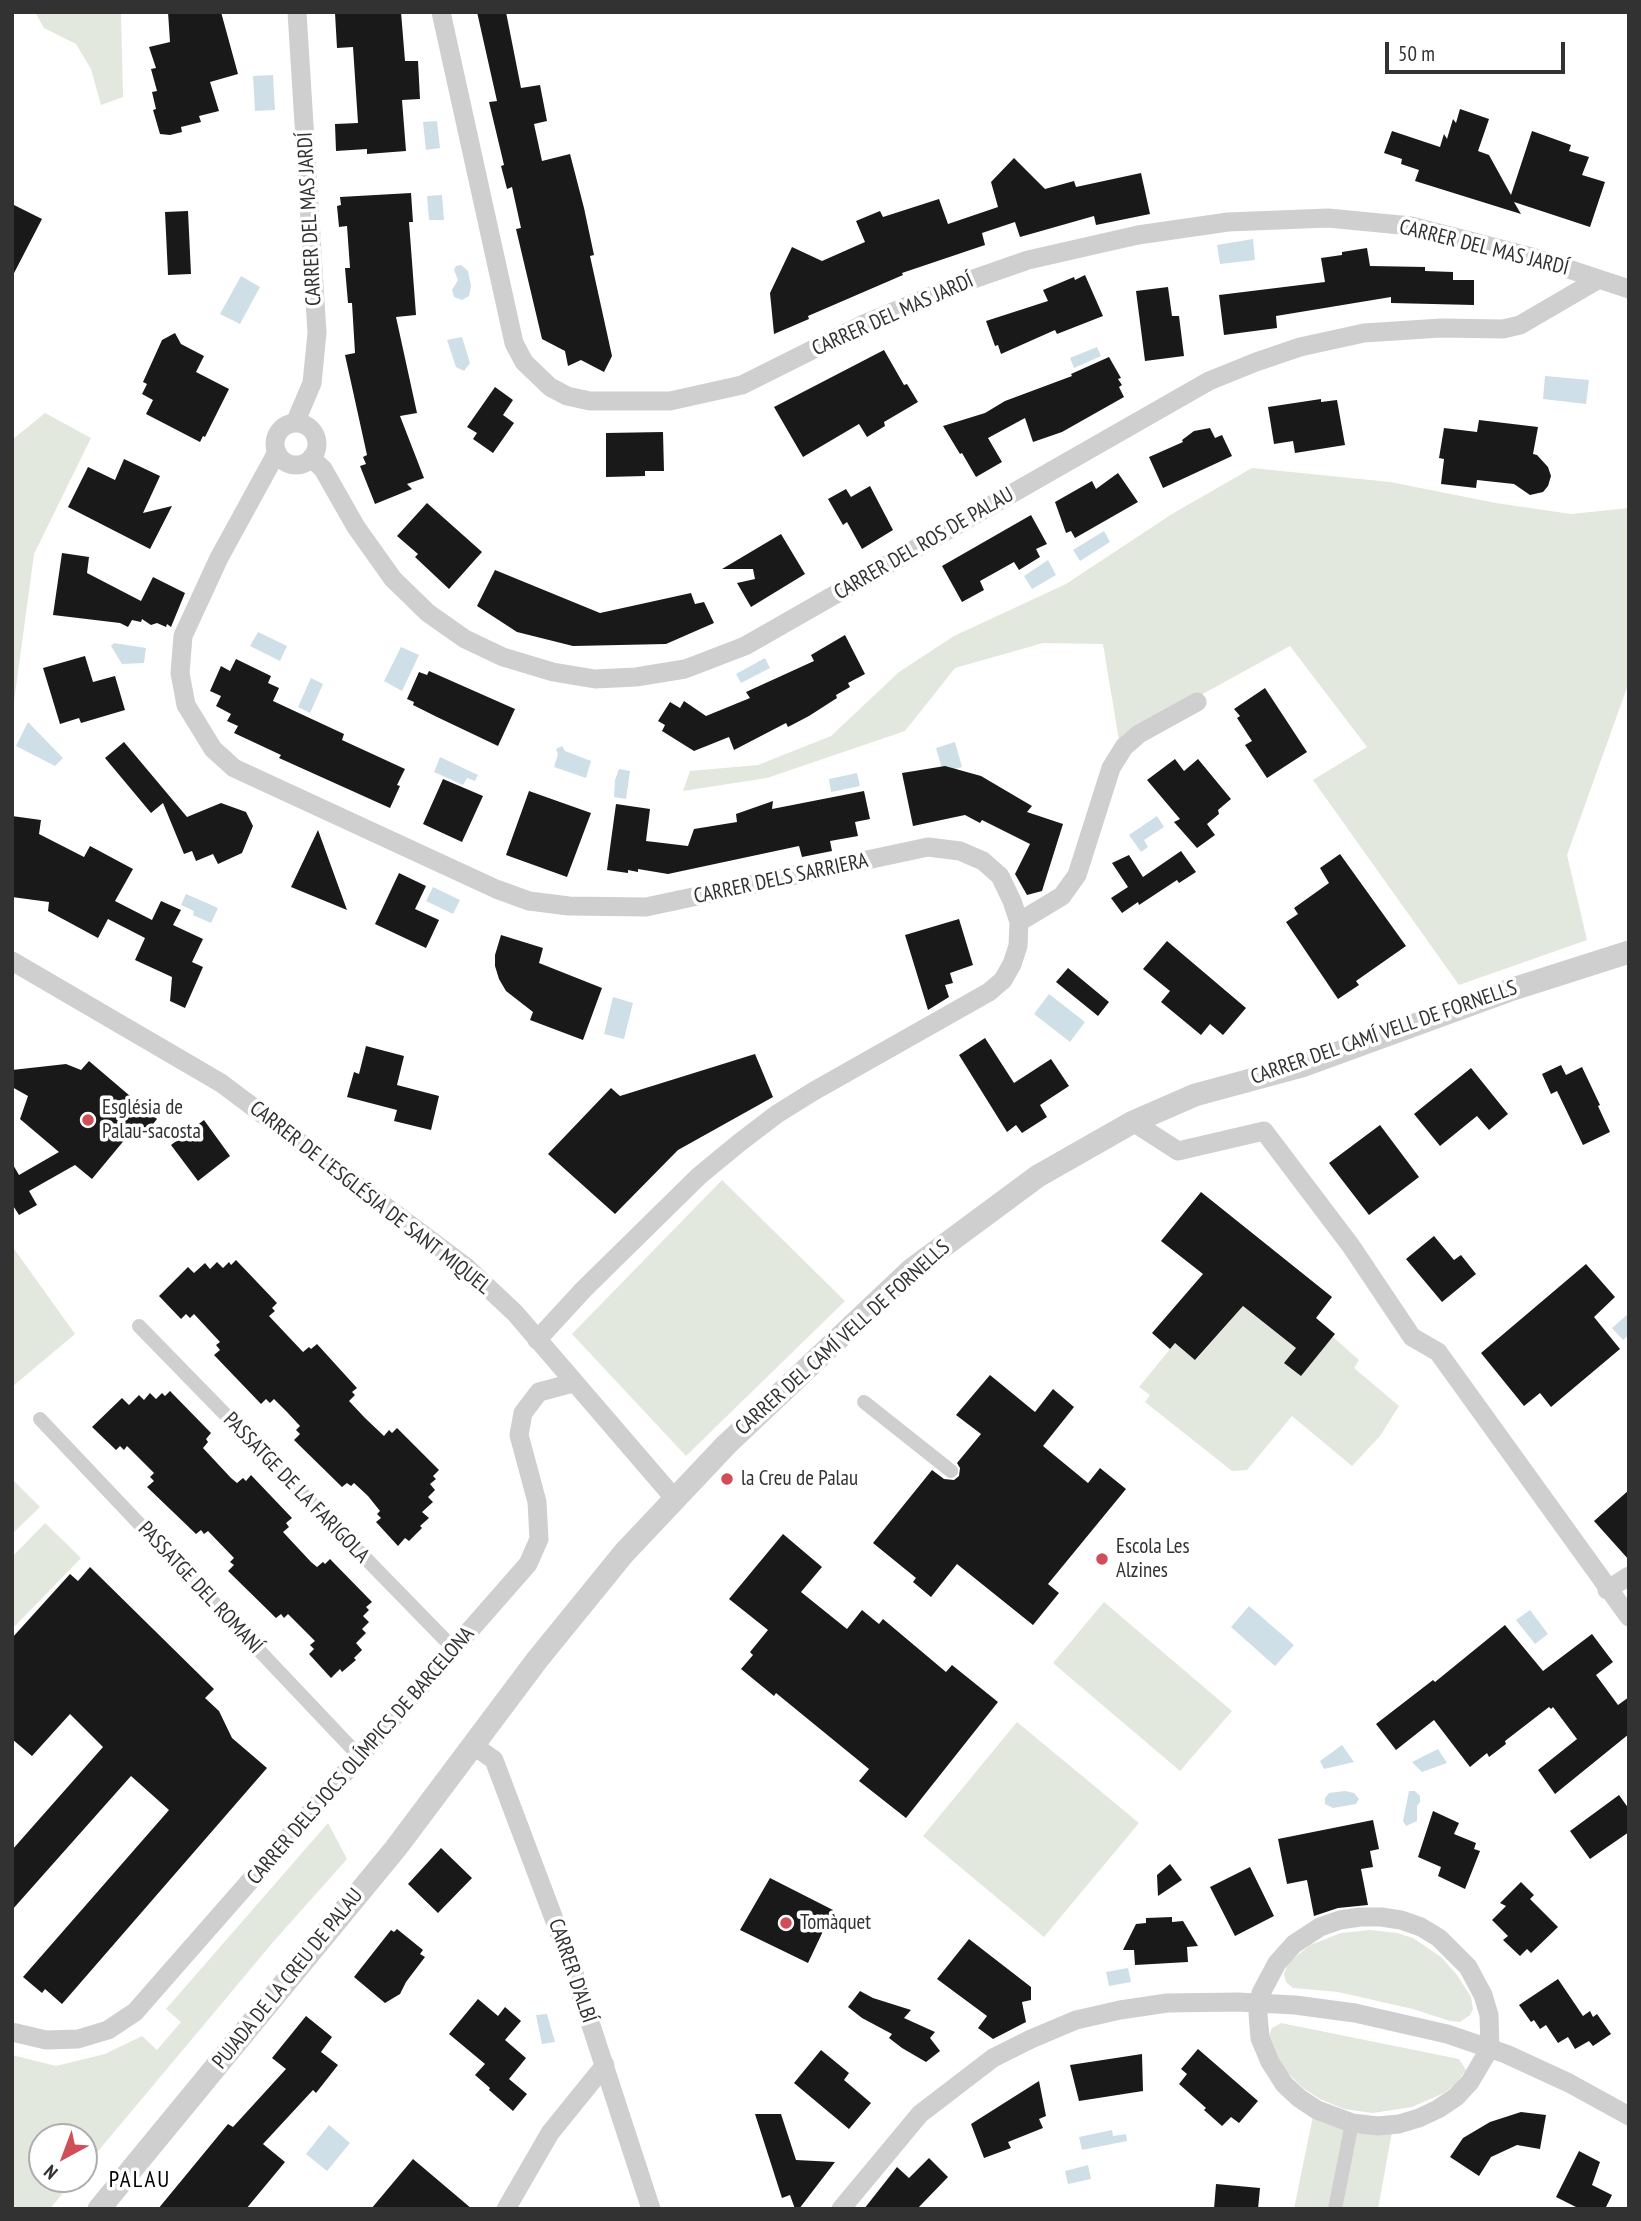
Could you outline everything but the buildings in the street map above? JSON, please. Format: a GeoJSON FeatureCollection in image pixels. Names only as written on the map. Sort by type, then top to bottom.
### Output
{"type":"FeatureCollection","features":[{"type":"Feature","properties":{"kind":"street","name":"CARRER DEL MAS JARDÍ"},"geometry":{"type":"LineString","coordinates":[[295,423],[312,383],[317,333],[297,12]]}},
{"type":"Feature","properties":{"kind":"street","name":"CARRER DEL MAS JARDÍ"},"geometry":{"type":"LineString","coordinates":[[441,12],[514,344],[524,362],[550,387],[567,397],[590,401],[670,401],[742,385],[864,324],[962,283],[1028,260],[1138,235],[1228,222],[1328,218],[1412,226],[1532,257],[1629,289]]}},
{"type":"Feature","properties":{"kind":"street","name":"CARRER DEL ROS DE PALAU"},"geometry":{"type":"LineString","coordinates":[[311,458],[323,469],[356,527],[393,579],[428,612],[465,639],[503,657],[553,672],[595,679],[636,677],[685,669],[745,646],[1189,393],[1256,362],[1300,347],[1364,333],[1512,327],[1538,316],[1599,279]]}},
{"type":"Feature","properties":{"kind":"street"},"geometry":{"type":"LineString","coordinates":[[295,423],[310,428],[315,435],[316,451],[311,458],[297,464],[288,463],[277,452],[276,436],[281,429],[295,423]]}},
{"type":"Feature","properties":{"kind":"street","name":"CARRER DELS SARRIERA"},"geometry":{"type":"LineString","coordinates":[[277,452],[219,558],[183,636],[180,673],[186,705],[213,750],[234,768],[496,889],[529,901],[569,906],[646,907],[928,847],[960,851],[983,861],[1000,876],[1013,901],[1019,922],[1018,946],[1003,980],[989,992],[777,1114],[739,1143],[690,1186],[584,1289],[537,1340]]}},
{"type":"Feature","properties":{"kind":"street"},"geometry":{"type":"LineString","coordinates":[[1019,922],[1062,896],[1077,875],[1111,768],[1124,747],[1139,734],[1197,702]]}},
{"type":"Feature","properties":{"kind":"street","name":"CARRER DEL CAMÍ VELL DE FORNELLS"},"geometry":{"type":"LineString","coordinates":[[473,1745],[537,1660],[624,1553],[726,1445],[911,1270],[1038,1176],[1133,1122],[1195,1095],[1303,1066],[1513,989],[1629,953]]}},
{"type":"Feature","properties":{"kind":"street","name":"CARRER DE L'ESGLÉSIA DE SANT MIQUEL"},"geometry":{"type":"LineString","coordinates":[[12,961],[221,1083],[465,1266],[515,1313],[675,1499]]}},
{"type":"Feature","properties":{"kind":"street"},"geometry":{"type":"LineString","coordinates":[[1133,1122],[1178,1151],[1264,1131],[1350,1246],[1412,1337],[1438,1352],[1629,1617]]}},
{"type":"Feature","properties":{"kind":"street","name":"PASSATGE DE LA FARIGOLA"},"geometry":{"type":"LineString","coordinates":[[139,1326],[454,1649]]}},
{"type":"Feature","properties":{"kind":"street","name":"CARRER DELS JOCS OLÍMPICS DE BARCELONA"},"geometry":{"type":"LineString","coordinates":[[12,2032],[46,2040],[78,2039],[108,2030],[135,2012],[528,1564],[539,1539],[537,1502],[519,1435],[523,1413],[539,1392],[573,1383]]}},
{"type":"Feature","properties":{"kind":"street"},"geometry":{"type":"LineString","coordinates":[[864,1402],[951,1471]]}},
{"type":"Feature","properties":{"kind":"street","name":"PASSATGE DEL ROMANÍ"},"geometry":{"type":"LineString","coordinates":[[40,1419],[360,1757]]}},
{"type":"Feature","properties":{"kind":"street"},"geometry":{"type":"LineString","coordinates":[[1607,1590],[1629,1576]]}},
{"type":"Feature","properties":{"kind":"street","name":"CARRER D'ALBÍ"},"geometry":{"type":"LineString","coordinates":[[473,1745],[494,1760],[571,1964],[651,2209]]}},
{"type":"Feature","properties":{"kind":"street","name":"PUJADA DE LA CREU DE PALAU"},"geometry":{"type":"LineString","coordinates":[[99,2209],[396,1848],[473,1745]]}},
{"type":"Feature","properties":{"kind":"street"},"geometry":{"type":"LineString","coordinates":[[1370,1916],[1391,1918],[1411,1923],[1439,1938],[1468,1967],[1487,2005],[1491,2026],[1490,2048],[1470,2082],[1438,2109],[1399,2124],[1378,2126],[1352,2123],[1336,2119],[1308,2105],[1291,2091],[1278,2075],[1260,2038],[1259,2003],[1263,1988],[1277,1963],[1302,1938],[1320,1927],[1340,1920],[1370,1916]]}},
{"type":"Feature","properties":{"kind":"street"},"geometry":{"type":"LineString","coordinates":[[841,2209],[920,2114],[993,2058],[1076,2020],[1120,2010],[1167,2004],[1295,2005],[1355,2013],[1447,2034],[1490,2048],[1569,2082],[1629,2116]]}},
{"type":"Feature","properties":{"kind":"street"},"geometry":{"type":"LineString","coordinates":[[506,2209],[550,2133],[605,2065]]}},
{"type":"Feature","properties":{"kind":"street"},"geometry":{"type":"LineString","coordinates":[[1335,2209],[1352,2123]]}},
{"type":"Feature","properties":{"kind":"shaded area"},"geometry":{"type":"Polygon","coordinates":[[[35,12],[121,12],[123,97],[101,105],[91,69],[76,44],[44,28],[35,12]]]}},
{"type":"Feature","properties":{"kind":"shaded area"},"geometry":{"type":"Polygon","coordinates":[[[273,75],[275,110],[255,111],[253,76],[273,75]]]}},
{"type":"Feature","properties":{"kind":"shaded area"},"geometry":{"type":"Polygon","coordinates":[[[437,121],[440,148],[426,150],[423,122],[437,121]]]}},
{"type":"Feature","properties":{"kind":"shaded area"},"geometry":{"type":"Polygon","coordinates":[[[442,195],[444,220],[429,220],[427,196],[442,195]]]}},
{"type":"Feature","properties":{"kind":"shaded area"},"geometry":{"type":"Polygon","coordinates":[[[1253,239],[1255,260],[1220,264],[1217,245],[1253,239]]]}},
{"type":"Feature","properties":{"kind":"shaded area"},"geometry":{"type":"Polygon","coordinates":[[[461,265],[468,271],[471,286],[469,296],[462,300],[454,297],[452,290],[458,280],[454,270],[461,265]]]}},
{"type":"Feature","properties":{"kind":"shaded area"},"geometry":{"type":"Polygon","coordinates":[[[241,276],[260,287],[240,324],[220,314],[241,276]]]}},
{"type":"Feature","properties":{"kind":"shaded area"},"geometry":{"type":"Polygon","coordinates":[[[462,337],[470,363],[464,371],[456,367],[447,340],[462,337]]]}},
{"type":"Feature","properties":{"kind":"shaded area"},"geometry":{"type":"Polygon","coordinates":[[[1097,347],[1101,356],[1074,368],[1070,358],[1097,347]]]}},
{"type":"Feature","properties":{"kind":"shaded area"},"geometry":{"type":"Polygon","coordinates":[[[1545,376],[1589,380],[1586,404],[1543,399],[1545,376]]]}},
{"type":"Feature","properties":{"kind":"shaded area"},"geometry":{"type":"Polygon","coordinates":[[[45,413],[91,438],[34,554],[12,716],[12,440],[45,413]]]}},
{"type":"Feature","properties":{"kind":"shaded area"},"geometry":{"type":"Polygon","coordinates":[[[1252,468],[1390,482],[1496,503],[1571,514],[1629,508],[1629,682],[1567,855],[1587,940],[1459,985],[1313,780],[1367,747],[1290,646],[1119,740],[1103,644],[1043,643],[955,668],[905,731],[767,778],[683,791],[690,771],[758,765],[831,736],[899,672],[954,636],[1066,584],[1172,514],[1252,468]]]}},
{"type":"Feature","properties":{"kind":"shaded area"},"geometry":{"type":"Polygon","coordinates":[[[1104,531],[1110,542],[1080,561],[1073,550],[1104,531]]]}},
{"type":"Feature","properties":{"kind":"shaded area"},"geometry":{"type":"Polygon","coordinates":[[[1048,560],[1056,575],[1032,589],[1024,576],[1048,560]]]}},
{"type":"Feature","properties":{"kind":"shaded area"},"geometry":{"type":"Polygon","coordinates":[[[258,632],[287,646],[280,661],[250,646],[258,632]]]}},
{"type":"Feature","properties":{"kind":"shaded area"},"geometry":{"type":"Polygon","coordinates":[[[114,643],[146,648],[144,663],[122,664],[111,646],[114,643]]]}},
{"type":"Feature","properties":{"kind":"shaded area"},"geometry":{"type":"Polygon","coordinates":[[[401,647],[419,655],[402,691],[384,681],[401,647]]]}},
{"type":"Feature","properties":{"kind":"shaded area"},"geometry":{"type":"Polygon","coordinates":[[[765,658],[770,668],[741,683],[736,674],[765,658]]]}},
{"type":"Feature","properties":{"kind":"shaded area"},"geometry":{"type":"Polygon","coordinates":[[[311,678],[323,684],[310,713],[298,707],[311,678]]]}},
{"type":"Feature","properties":{"kind":"shaded area"},"geometry":{"type":"Polygon","coordinates":[[[28,722],[63,758],[55,766],[16,746],[28,722]]]}},
{"type":"Feature","properties":{"kind":"shaded area"},"geometry":{"type":"Polygon","coordinates":[[[955,742],[962,767],[943,772],[936,748],[955,742]]]}},
{"type":"Feature","properties":{"kind":"shaded area"},"geometry":{"type":"Polygon","coordinates":[[[562,746],[565,751],[591,761],[586,778],[554,767],[558,754],[556,749],[562,746]]]}},
{"type":"Feature","properties":{"kind":"shaded area"},"geometry":{"type":"Polygon","coordinates":[[[440,757],[478,775],[475,781],[467,778],[463,785],[434,772],[440,757]]]}},
{"type":"Feature","properties":{"kind":"shaded area"},"geometry":{"type":"Polygon","coordinates":[[[619,769],[630,771],[626,799],[614,797],[619,769]]]}},
{"type":"Feature","properties":{"kind":"shaded area"},"geometry":{"type":"Polygon","coordinates":[[[857,773],[860,786],[831,792],[829,779],[857,773]]]}},
{"type":"Feature","properties":{"kind":"shaded area"},"geometry":{"type":"Polygon","coordinates":[[[1157,816],[1164,827],[1144,840],[1148,847],[1141,852],[1129,835],[1157,816]]]}},
{"type":"Feature","properties":{"kind":"shaded area"},"geometry":{"type":"Polygon","coordinates":[[[433,887],[460,900],[453,914],[426,901],[433,887]]]}},
{"type":"Feature","properties":{"kind":"shaded area"},"geometry":{"type":"Polygon","coordinates":[[[186,894],[218,908],[211,923],[193,915],[194,911],[181,905],[186,894]]]}},
{"type":"Feature","properties":{"kind":"shaded area"},"geometry":{"type":"Polygon","coordinates":[[[1049,994],[1085,1022],[1070,1042],[1034,1014],[1049,994]]]}},
{"type":"Feature","properties":{"kind":"shaded area"},"geometry":{"type":"Polygon","coordinates":[[[613,997],[633,1003],[624,1039],[604,1034],[613,997]]]}},
{"type":"Feature","properties":{"kind":"shaded area"},"geometry":{"type":"Polygon","coordinates":[[[722,1180],[845,1301],[686,1456],[572,1334],[722,1180]]]}},
{"type":"Feature","properties":{"kind":"shaded area"},"geometry":{"type":"Polygon","coordinates":[[[12,1246],[75,1334],[12,1387],[12,1246]]]}},
{"type":"Feature","properties":{"kind":"shaded area"},"geometry":{"type":"Polygon","coordinates":[[[1243,1306],[1296,1348],[1333,1337],[1359,1360],[1354,1368],[1399,1406],[1380,1436],[1352,1466],[1292,1416],[1247,1470],[1232,1471],[1145,1402],[1150,1395],[1139,1387],[1175,1343],[1196,1360],[1243,1306]]]}},
{"type":"Feature","properties":{"kind":"shaded area"},"geometry":{"type":"Polygon","coordinates":[[[1629,1313],[1629,1335],[1623,1340],[1612,1328],[1629,1313]]]}},
{"type":"Feature","properties":{"kind":"shaded area"},"geometry":{"type":"Polygon","coordinates":[[[12,1479],[40,1507],[12,1534],[12,1479]]]}},
{"type":"Feature","properties":{"kind":"shaded area"},"geometry":{"type":"Polygon","coordinates":[[[45,1523],[81,1558],[15,1626],[12,1623],[12,1557],[45,1523]]]}},
{"type":"Feature","properties":{"kind":"shaded area"},"geometry":{"type":"Polygon","coordinates":[[[1104,1602],[1232,1711],[1180,1771],[1053,1663],[1104,1602]]]}},
{"type":"Feature","properties":{"kind":"shaded area"},"geometry":{"type":"Polygon","coordinates":[[[1249,1606],[1294,1645],[1275,1666],[1231,1627],[1249,1606]]]}},
{"type":"Feature","properties":{"kind":"shaded area"},"geometry":{"type":"Polygon","coordinates":[[[1530,1610],[1548,1634],[1535,1644],[1516,1620],[1530,1610]]]}},
{"type":"Feature","properties":{"kind":"shaded area"},"geometry":{"type":"Polygon","coordinates":[[[1017,1722],[1139,1823],[1044,1937],[923,1836],[1017,1722]]]}},
{"type":"Feature","properties":{"kind":"shaded area"},"geometry":{"type":"Polygon","coordinates":[[[1342,1745],[1354,1762],[1324,1769],[1320,1761],[1342,1745]]]}},
{"type":"Feature","properties":{"kind":"shaded area"},"geometry":{"type":"Polygon","coordinates":[[[1438,1749],[1447,1763],[1422,1772],[1412,1762],[1438,1749]]]}},
{"type":"Feature","properties":{"kind":"shaded area"},"geometry":{"type":"Polygon","coordinates":[[[1409,1791],[1415,1791],[1420,1796],[1420,1802],[1417,1806],[1417,1821],[1406,1826],[1403,1821],[1409,1791]]]}},
{"type":"Feature","properties":{"kind":"shaded area"},"geometry":{"type":"Polygon","coordinates":[[[1329,1793],[1354,1793],[1359,1799],[1356,1804],[1333,1808],[1325,1804],[1329,1793]]]}},
{"type":"Feature","properties":{"kind":"shaded area"},"geometry":{"type":"Polygon","coordinates":[[[328,1823],[347,1859],[274,1941],[98,2151],[98,2123],[28,2123],[28,2193],[63,2193],[50,2209],[12,2209],[12,2055],[56,2066],[105,2054],[142,2036],[157,2050],[181,2022],[166,2009],[328,1823]]]}},
{"type":"Feature","properties":{"kind":"shaded area"},"geometry":{"type":"Polygon","coordinates":[[[1370,1930],[1413,1938],[1441,1957],[1471,1997],[1473,2009],[1470,2015],[1460,2022],[1450,2021],[1413,2009],[1338,1992],[1293,1988],[1286,1982],[1284,1974],[1288,1963],[1310,1945],[1341,1933],[1370,1930]]]}},
{"type":"Feature","properties":{"kind":"shaded area"},"geometry":{"type":"Polygon","coordinates":[[[1128,1968],[1131,1982],[1109,1986],[1106,1972],[1128,1968]]]}},
{"type":"Feature","properties":{"kind":"shaded area"},"geometry":{"type":"Polygon","coordinates":[[[547,2014],[555,2042],[542,2044],[536,2015],[547,2014]]]}},
{"type":"Feature","properties":{"kind":"shaded area"},"geometry":{"type":"Polygon","coordinates":[[[1281,2023],[1459,2059],[1466,2070],[1455,2085],[1444,2093],[1412,2107],[1373,2113],[1344,2109],[1303,2088],[1285,2070],[1271,2048],[1268,2037],[1272,2028],[1281,2023]]]}},
{"type":"Feature","properties":{"kind":"shaded area"},"geometry":{"type":"Polygon","coordinates":[[[1313,2116],[1392,2132],[1378,2209],[1294,2209],[1313,2116]]]}},
{"type":"Feature","properties":{"kind":"shaded area"},"geometry":{"type":"Polygon","coordinates":[[[329,2125],[350,2143],[327,2171],[306,2154],[329,2125]]]}},
{"type":"Feature","properties":{"kind":"shaded area"},"geometry":{"type":"Polygon","coordinates":[[[1112,2130],[1113,2136],[1126,2134],[1127,2141],[1082,2150],[1079,2137],[1112,2130]]]}},
{"type":"Feature","properties":{"kind":"shaded area"},"geometry":{"type":"Polygon","coordinates":[[[1088,2165],[1091,2179],[1068,2184],[1065,2171],[1088,2165]]]}},
{"type":"Feature","properties":{"kind":"place","name":"Església de Palau-sacosta"},"geometry":{"type":"Point","coordinates":[88,1120]}},
{"type":"Feature","properties":{"kind":"place","name":"la Creu de Palau"},"geometry":{"type":"Point","coordinates":[727,1479]}},
{"type":"Feature","properties":{"kind":"place","name":"Escola Les Alzines"},"geometry":{"type":"Point","coordinates":[1102,1559]}},
{"type":"Feature","properties":{"kind":"place","name":"Tomàquet"},"geometry":{"type":"Point","coordinates":[786,1923]}},
{"type":"Feature","properties":{"kind":"district","name":"PALAU"},"geometry":{"type":"Point","coordinates":[140,2180]}}]}
